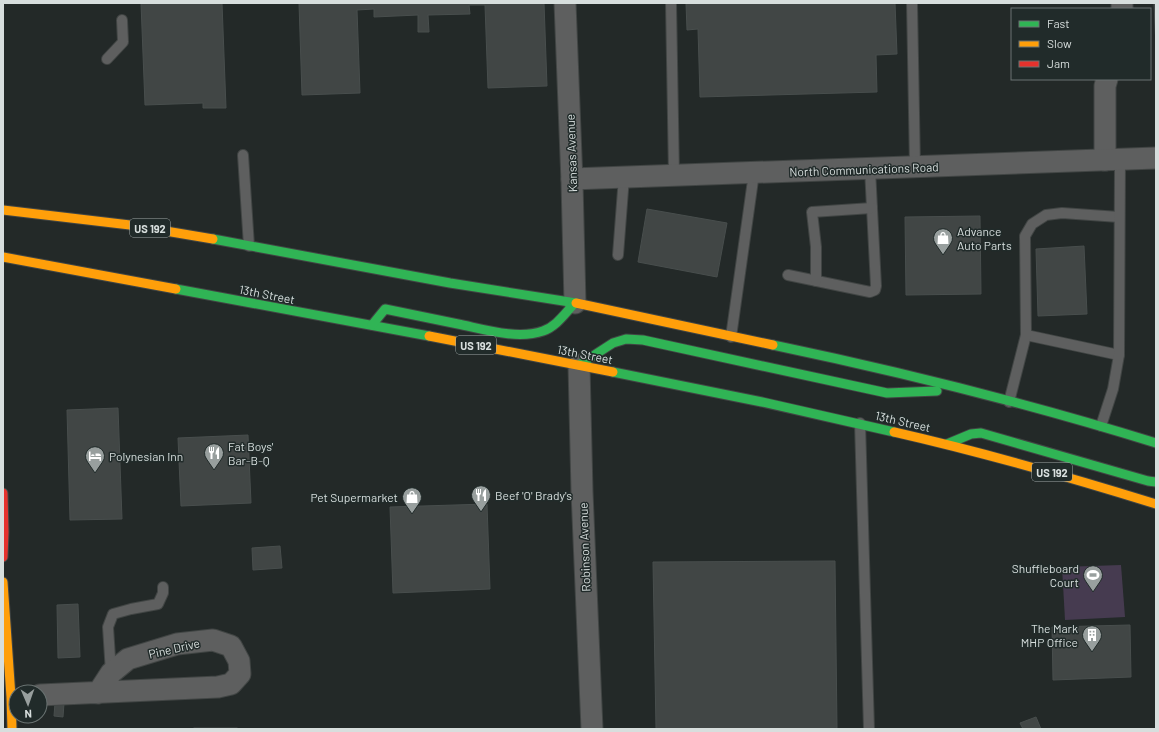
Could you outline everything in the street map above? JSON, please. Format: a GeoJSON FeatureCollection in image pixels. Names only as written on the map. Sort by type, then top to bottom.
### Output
{"type":"FeatureCollection","features":[{"type":"Feature","properties":{"kind":"main road","name":"US 192"},"geometry":{"type":"LineString","coordinates":[[3,210],[130,225],[575,304],[829,357],[1009,402],[1156,442]]}},
{"type":"Feature","properties":{"kind":"main road","name":"13th Street"},"geometry":{"type":"LineString","coordinates":[[3,257],[579,365],[757,400],[947,444],[1099,485],[1156,504]]}},
{"type":"Feature","properties":{"kind":"main road"},"geometry":{"type":"LineString","coordinates":[[372,326],[385,309],[504,333],[522,335],[540,332],[555,325],[575,304]]}},
{"type":"Feature","properties":{"kind":"main road"},"geometry":{"type":"LineString","coordinates":[[579,365],[613,342],[626,339],[643,340],[886,393],[962,390]]}},
{"type":"Feature","properties":{"kind":"main road"},"geometry":{"type":"LineString","coordinates":[[947,444],[971,434],[981,433],[1156,482]]}},
{"type":"Feature","properties":{"kind":"main road"},"geometry":{"type":"LineString","coordinates":[[3,494],[3,556]]}},
{"type":"Feature","properties":{"kind":"main road"},"geometry":{"type":"LineString","coordinates":[[3,582],[12,684]]}},
{"type":"Feature","properties":{"kind":"street","name":"Kansas Avenue"},"geometry":{"type":"LineString","coordinates":[[565,3],[575,304]]}},
{"type":"Feature","properties":{"kind":"street"},"geometry":{"type":"LineString","coordinates":[[1107,80],[1105,86],[1113,160]]}},
{"type":"Feature","properties":{"kind":"street","name":"North Communications Road"},"geometry":{"type":"LineString","coordinates":[[572,179],[1156,158]]}},
{"type":"Feature","properties":{"kind":"street","name":"Robinson Avenue"},"geometry":{"type":"LineString","coordinates":[[579,365],[582,492],[592,729]]}},
{"type":"Feature","properties":{"kind":"street","name":"Pine Drive"},"geometry":{"type":"LineString","coordinates":[[48,695],[218,687],[231,684],[240,674],[239,660],[231,646],[213,640],[178,644],[128,659],[111,673],[98,692]]}},
{"type":"Feature","properties":{"kind":"lane"},"geometry":{"type":"LineString","coordinates":[[671,3],[674,176]]}},
{"type":"Feature","properties":{"kind":"lane"},"geometry":{"type":"LineString","coordinates":[[912,3],[915,167]]}},
{"type":"Feature","properties":{"kind":"lane"},"geometry":{"type":"LineString","coordinates":[[107,59],[124,42],[122,20]]}},
{"type":"Feature","properties":{"kind":"lane"},"geometry":{"type":"LineString","coordinates":[[244,155],[249,246]]}},
{"type":"Feature","properties":{"kind":"lane"},"geometry":{"type":"LineString","coordinates":[[1101,426],[1113,389],[1119,355],[1119,217],[1113,160]]}},
{"type":"Feature","properties":{"kind":"lane"},"geometry":{"type":"LineString","coordinates":[[788,275],[870,292],[875,290],[870,169]]}},
{"type":"Feature","properties":{"kind":"lane"},"geometry":{"type":"LineString","coordinates":[[731,337],[754,173]]}},
{"type":"Feature","properties":{"kind":"lane"},"geometry":{"type":"LineString","coordinates":[[618,255],[624,177]]}},
{"type":"Feature","properties":{"kind":"lane"},"geometry":{"type":"LineString","coordinates":[[816,281],[816,247],[812,212],[872,208]]}},
{"type":"Feature","properties":{"kind":"lane"},"geometry":{"type":"LineString","coordinates":[[1009,402],[1026,335],[1025,236],[1032,224],[1046,215],[1062,213],[1119,217]]}},
{"type":"Feature","properties":{"kind":"lane"},"geometry":{"type":"LineString","coordinates":[[1026,335],[1119,355]]}},
{"type":"Feature","properties":{"kind":"lane"},"geometry":{"type":"LineString","coordinates":[[860,423],[869,729]]}},
{"type":"Feature","properties":{"kind":"lane"},"geometry":{"type":"LineString","coordinates":[[111,673],[108,627],[113,614],[158,604],[163,593],[163,587]]}},
{"type":"Feature","properties":{"kind":"shaded area","name":"Shuffleboard Court"},"geometry":{"type":"Polygon","coordinates":[[[1121,565],[1125,617],[1065,620],[1062,567],[1121,565]]]}},
{"type":"Feature","properties":{"kind":"building"},"geometry":{"type":"Polygon","coordinates":[[[141,3],[222,3],[226,108],[203,108],[203,103],[145,105],[141,3]]]}},
{"type":"Feature","properties":{"kind":"building"},"geometry":{"type":"Polygon","coordinates":[[[299,3],[544,3],[547,86],[488,88],[485,5],[469,5],[470,14],[428,15],[429,32],[418,32],[418,15],[374,17],[374,9],[357,10],[360,93],[302,95],[299,3]]]}},
{"type":"Feature","properties":{"kind":"building"},"geometry":{"type":"Polygon","coordinates":[[[686,3],[895,3],[897,54],[876,55],[877,92],[700,97],[698,29],[687,30],[686,3]]]}},
{"type":"Feature","properties":{"kind":"building"},"geometry":{"type":"Polygon","coordinates":[[[1154,3],[1156,3],[1156,47],[1154,3]]]}},
{"type":"Feature","properties":{"kind":"building"},"geometry":{"type":"Polygon","coordinates":[[[647,209],[727,223],[717,277],[638,262],[647,209]]]}},
{"type":"Feature","properties":{"kind":"building","name":"Advance Auto Parts"},"geometry":{"type":"Polygon","coordinates":[[[980,216],[981,294],[906,295],[905,217],[980,216]]]}},
{"type":"Feature","properties":{"kind":"building"},"geometry":{"type":"Polygon","coordinates":[[[1084,246],[1087,314],[1038,316],[1036,249],[1084,246]]]}},
{"type":"Feature","properties":{"kind":"building","name":"Polynesian Inn"},"geometry":{"type":"Polygon","coordinates":[[[118,408],[122,519],[70,520],[67,410],[118,408]]]}},
{"type":"Feature","properties":{"kind":"building","name":"Fat Boys' Bar-B-Q"},"geometry":{"type":"Polygon","coordinates":[[[248,435],[251,503],[181,506],[178,438],[248,435]]]}},
{"type":"Feature","properties":{"kind":"building"},"geometry":{"type":"Polygon","coordinates":[[[487,504],[490,589],[393,593],[390,507],[487,504]]]}},
{"type":"Feature","properties":{"kind":"building"},"geometry":{"type":"Polygon","coordinates":[[[280,546],[282,568],[253,570],[252,548],[280,546]]]}},
{"type":"Feature","properties":{"kind":"building"},"geometry":{"type":"Polygon","coordinates":[[[835,561],[837,729],[656,729],[653,562],[835,561]]]}},
{"type":"Feature","properties":{"kind":"building"},"geometry":{"type":"Polygon","coordinates":[[[78,604],[80,657],[58,658],[57,605],[78,604]]]}},
{"type":"Feature","properties":{"kind":"building","name":"The Mark MHP Office"},"geometry":{"type":"Polygon","coordinates":[[[1130,625],[1131,677],[1053,680],[1052,627],[1130,625]]]}},
{"type":"Feature","properties":{"kind":"building"},"geometry":{"type":"Polygon","coordinates":[[[55,703],[64,703],[63,717],[54,716],[55,703]]]}},
{"type":"Feature","properties":{"kind":"building"},"geometry":{"type":"Polygon","coordinates":[[[1036,717],[1041,729],[1023,729],[1020,723],[1036,717]]]}},
{"type":"Feature","properties":{"kind":"building"},"geometry":{"type":"Polygon","coordinates":[[[237,728],[237,729],[194,729],[237,728]]]}},
{"type":"Feature","properties":{"kind":"traffic: fast"},"geometry":{"type":"LineString","coordinates":[[213,239],[450,283],[576,303]]}},
{"type":"Feature","properties":{"kind":"traffic: fast"},"geometry":{"type":"LineString","coordinates":[[176,289],[429,336]]}},
{"type":"Feature","properties":{"kind":"traffic: fast"},"geometry":{"type":"LineString","coordinates":[[372,325],[385,309],[500,333],[533,333],[548,329],[575,303]]}},
{"type":"Feature","properties":{"kind":"traffic: fast"},"geometry":{"type":"LineString","coordinates":[[579,365],[613,343],[626,339],[643,340],[887,393],[937,391]]}},
{"type":"Feature","properties":{"kind":"traffic: fast"},"geometry":{"type":"LineString","coordinates":[[773,345],[870,366],[1013,402],[1156,443]]}},
{"type":"Feature","properties":{"kind":"traffic: fast"},"geometry":{"type":"LineString","coordinates":[[613,372],[762,402],[894,432]]}},
{"type":"Feature","properties":{"kind":"traffic: fast"},"geometry":{"type":"LineString","coordinates":[[947,444],[971,434],[981,433],[1156,482]]}},
{"type":"Feature","properties":{"kind":"traffic: slow"},"geometry":{"type":"LineString","coordinates":[[3,210],[130,225],[213,239]]}},
{"type":"Feature","properties":{"kind":"traffic: slow"},"geometry":{"type":"LineString","coordinates":[[3,257],[176,289]]}},
{"type":"Feature","properties":{"kind":"traffic: slow"},"geometry":{"type":"LineString","coordinates":[[576,303],[773,345]]}},
{"type":"Feature","properties":{"kind":"traffic: slow"},"geometry":{"type":"LineString","coordinates":[[429,336],[613,372]]}},
{"type":"Feature","properties":{"kind":"traffic: slow"},"geometry":{"type":"LineString","coordinates":[[894,432],[1025,465],[1156,504]]}},
{"type":"Feature","properties":{"kind":"traffic: slow"},"geometry":{"type":"LineString","coordinates":[[3,582],[12,729]]}},
{"type":"Feature","properties":{"kind":"traffic: jam"},"geometry":{"type":"LineString","coordinates":[[3,493],[3,557]]}},
{"type":"Feature","properties":{"kind":"place","name":"Advance Auto Parts"},"geometry":{"type":"Point","coordinates":[943,255]}},
{"type":"Feature","properties":{"kind":"place","name":"Fat Boys' Bar-B-Q"},"geometry":{"type":"Point","coordinates":[214,470]}},
{"type":"Feature","properties":{"kind":"place","name":"Polynesian Inn"},"geometry":{"type":"Point","coordinates":[95,473]}},
{"type":"Feature","properties":{"kind":"place","name":"Beef 'O' Brady's"},"geometry":{"type":"Point","coordinates":[481,512]}},
{"type":"Feature","properties":{"kind":"place","name":"Pet Supermarket"},"geometry":{"type":"Point","coordinates":[412,514]}},
{"type":"Feature","properties":{"kind":"place","name":"Shuffleboard Court"},"geometry":{"type":"Point","coordinates":[1093,592]}},
{"type":"Feature","properties":{"kind":"place","name":"The Mark MHP Office"},"geometry":{"type":"Point","coordinates":[1092,652]}}]}
